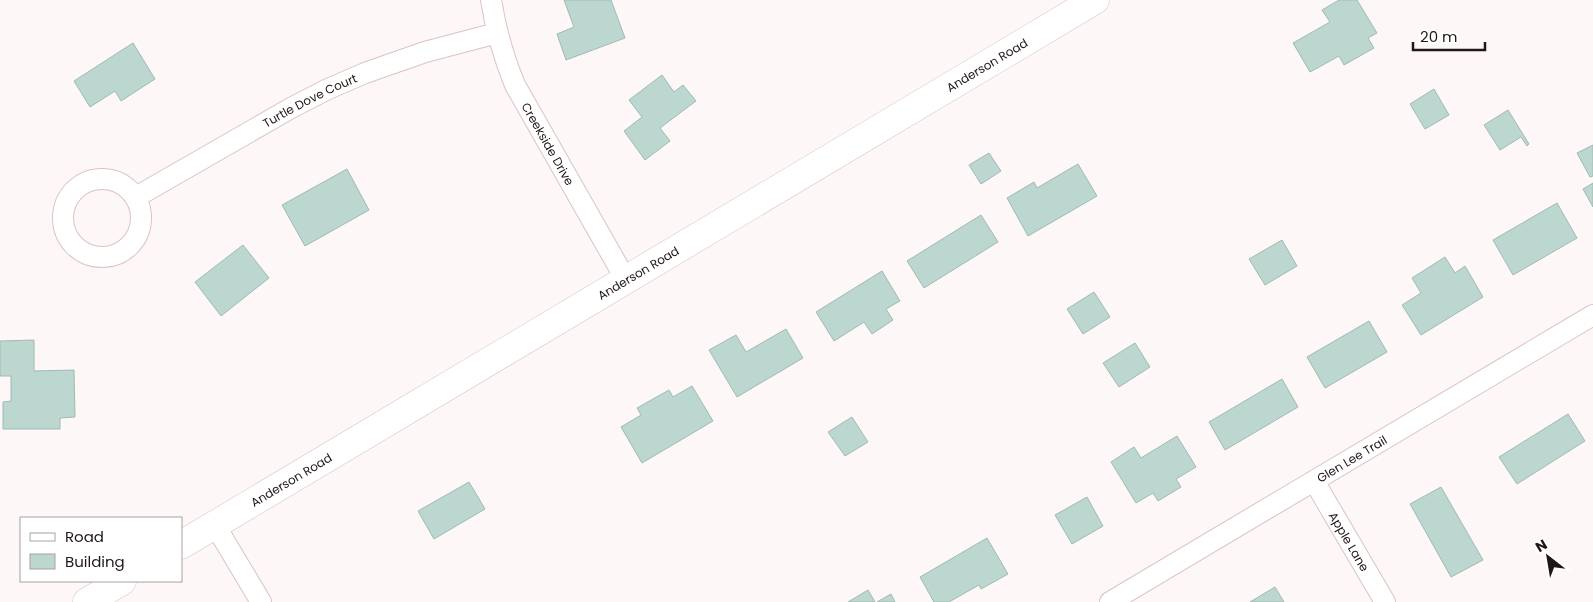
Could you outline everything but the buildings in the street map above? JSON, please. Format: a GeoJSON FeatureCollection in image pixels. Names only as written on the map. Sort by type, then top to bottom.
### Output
{"type":"FeatureCollection","features":[{"type":"Feature","properties":{"kind":"street","name":"Creekside Drive"},"geometry":{"type":"LineString","coordinates":[[491,0],[502,54],[515,85],[626,280]]}},
{"type":"Feature","properties":{"kind":"street","name":"Anderson Road"},"geometry":{"type":"LineString","coordinates":[[182,544],[1095,0]]}},
{"type":"Feature","properties":{"kind":"street","name":"Turtle Dove Court"},"geometry":{"type":"LineString","coordinates":[[136,197],[291,108],[328,89],[366,72],[425,52],[497,33]]}},
{"type":"Feature","properties":{"kind":"street","name":"Glen Lee Trail"},"geometry":{"type":"LineString","coordinates":[[1110,602],[1593,315]]}},
{"type":"Feature","properties":{"kind":"street","name":"Apple Lane"},"geometry":{"type":"LineString","coordinates":[[1314,481],[1385,602]]}},
{"type":"Feature","properties":{"kind":"street"},"geometry":{"type":"LineString","coordinates":[[215,525],[261,602]]}},
{"type":"Feature","properties":{"kind":"street"},"geometry":{"type":"LineString","coordinates":[[87,602],[120,582]]}}]}
